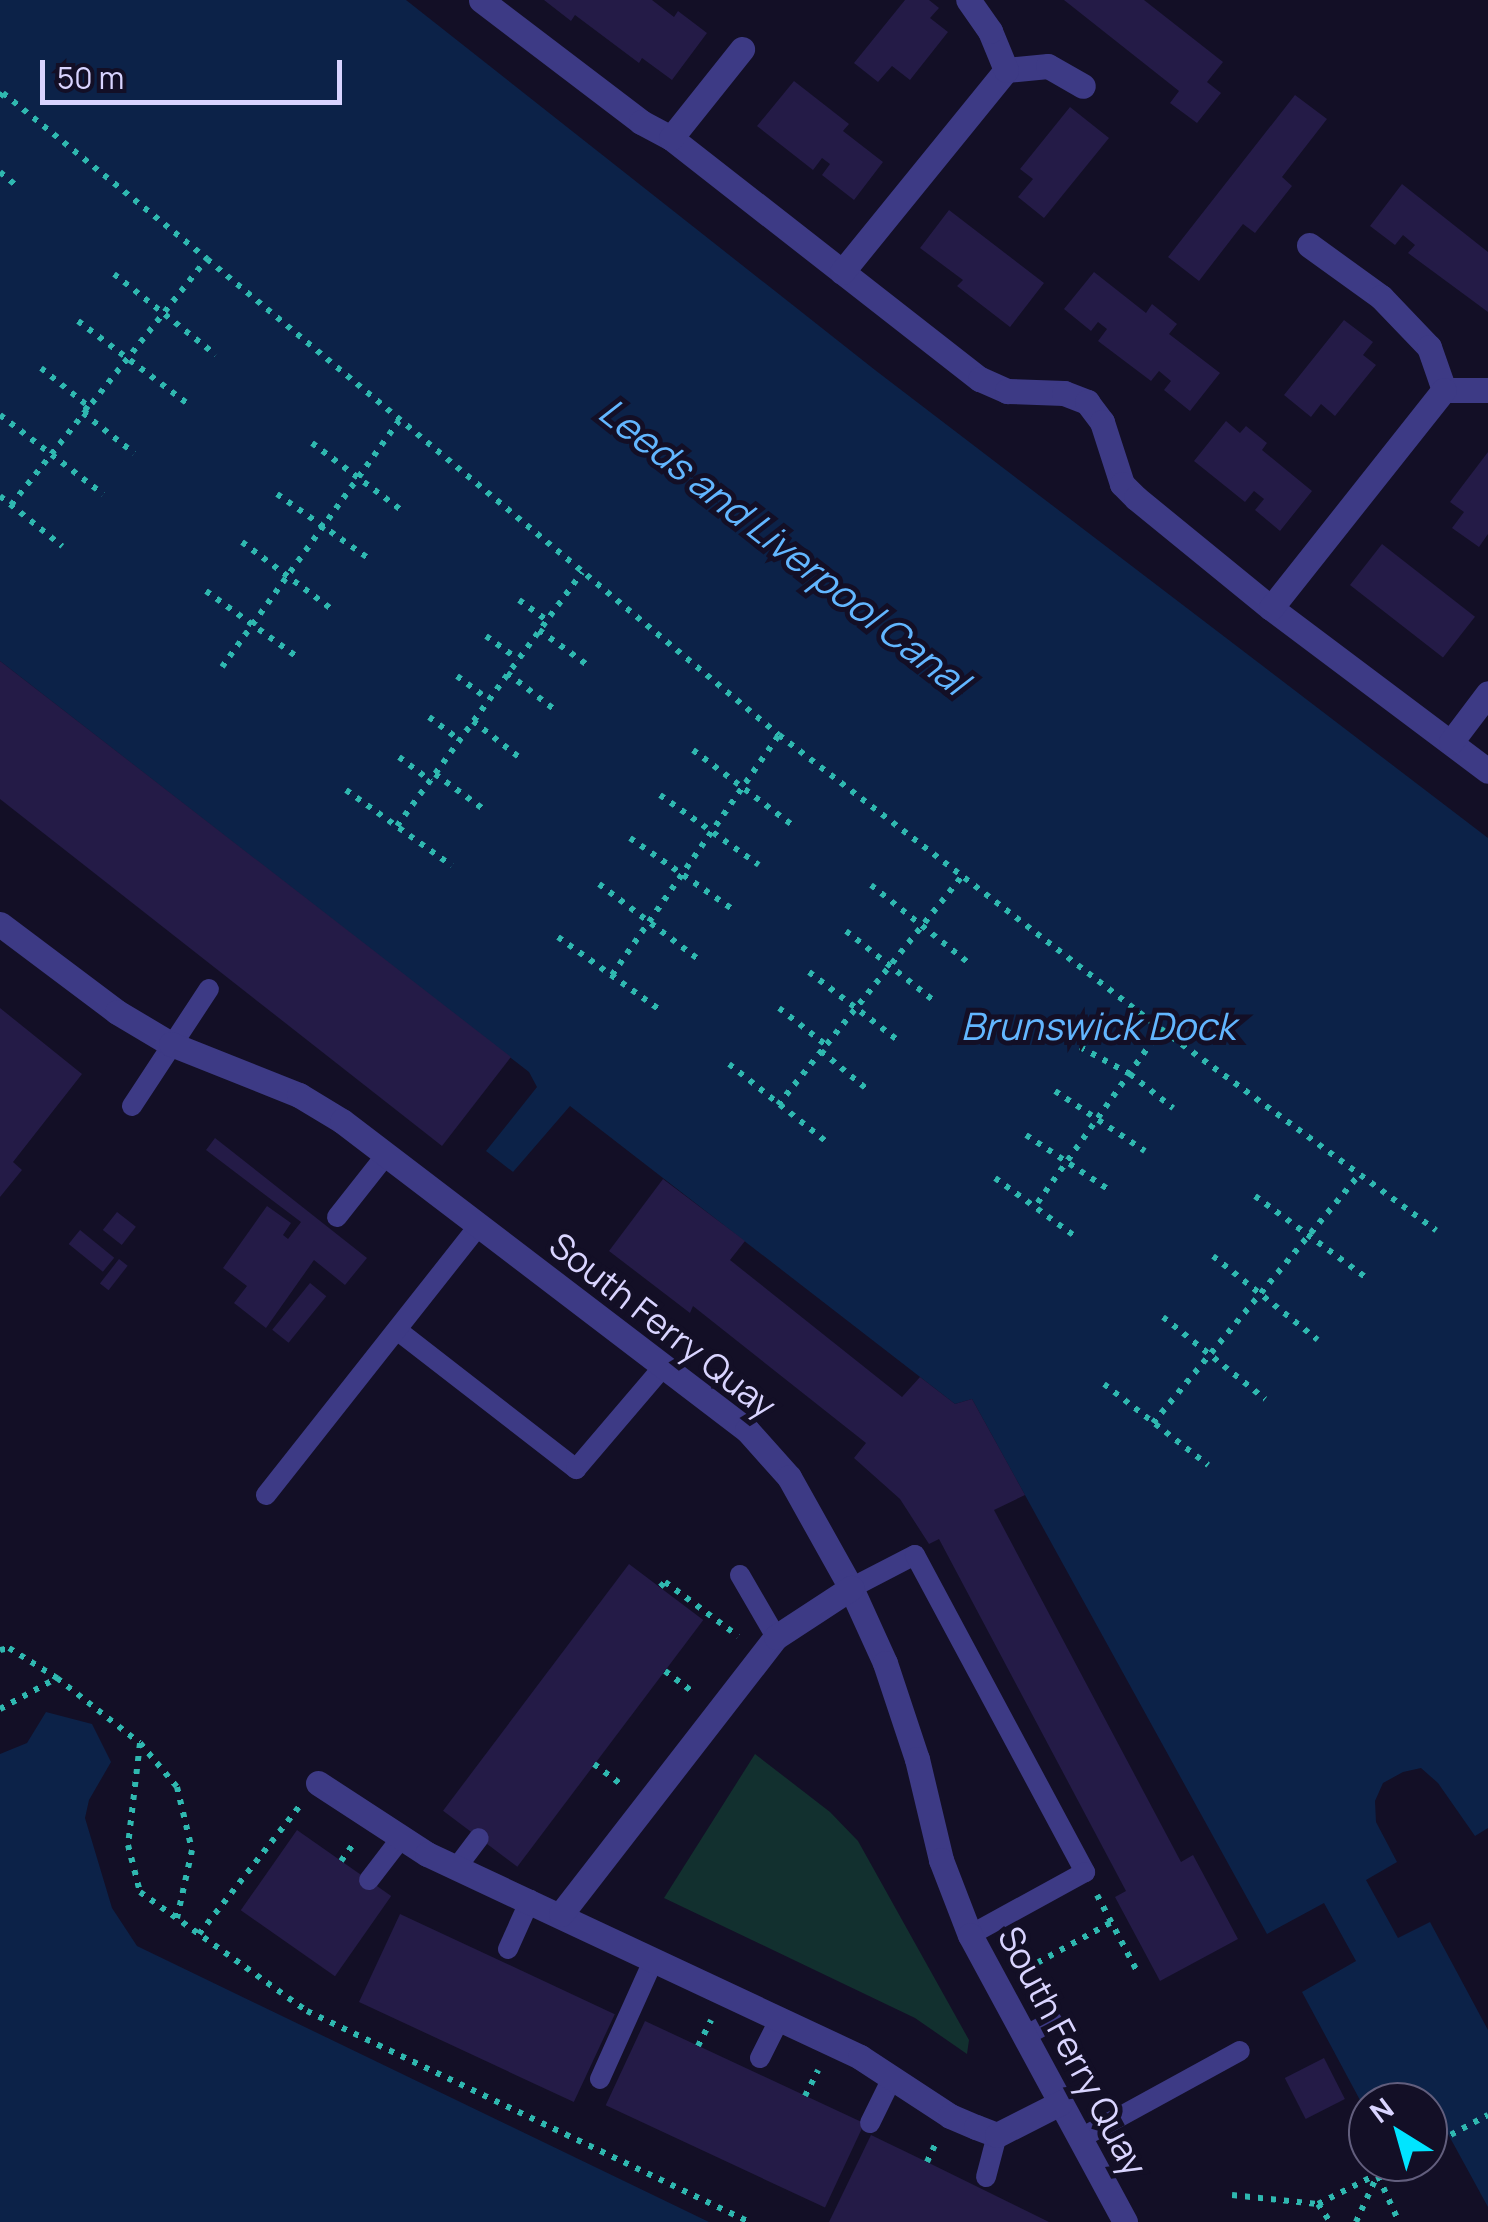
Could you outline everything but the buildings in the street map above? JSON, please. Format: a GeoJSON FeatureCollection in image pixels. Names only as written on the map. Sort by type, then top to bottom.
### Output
{"type":"FeatureCollection","features":[{"type":"Feature","properties":{"kind":"street"},"geometry":{"type":"LineString","coordinates":[[481,0],[641,122],[671,138],[980,379],[1007,391],[1064,393],[1087,402],[1102,422],[1122,484],[1271,608],[1488,771]]}},
{"type":"Feature","properties":{"kind":"street"},"geometry":{"type":"LineString","coordinates":[[968,0],[990,31],[1006,70]]}},
{"type":"Feature","properties":{"kind":"street"},"geometry":{"type":"LineString","coordinates":[[671,138],[742,49]]}},
{"type":"Feature","properties":{"kind":"street"},"geometry":{"type":"LineString","coordinates":[[842,272],[1006,70],[1048,66],[1084,86]]}},
{"type":"Feature","properties":{"kind":"street"},"geometry":{"type":"LineString","coordinates":[[1308,244],[1381,297],[1429,347],[1444,390]]}},
{"type":"Feature","properties":{"kind":"street"},"geometry":{"type":"LineString","coordinates":[[1271,608],[1444,390]]}},
{"type":"Feature","properties":{"kind":"street"},"geometry":{"type":"LineString","coordinates":[[1444,390],[1488,390]]}},
{"type":"Feature","properties":{"kind":"street"},"geometry":{"type":"LineString","coordinates":[[1451,742],[1488,693]]}},
{"type":"Feature","properties":{"kind":"street","name":"South Ferry Quay"},"geometry":{"type":"LineString","coordinates":[[0,924],[117,1012],[171,1044],[299,1095],[386,1155],[748,1430],[788,1477],[851,1588],[885,1663],[917,1760],[941,1860],[970,1935],[1081,2138],[1120,2219]]}},
{"type":"Feature","properties":{"kind":"street"},"geometry":{"type":"LineString","coordinates":[[561,1914],[776,1637],[851,1588]]}},
{"type":"Feature","properties":{"kind":"street"},"geometry":{"type":"LineString","coordinates":[[318,1782],[402,1838],[456,1867],[893,2076],[950,2116],[997,2134],[1060,2102]]}},
{"type":"Feature","properties":{"kind":"lane"},"geometry":{"type":"LineString","coordinates":[[132,1106],[210,988]]}},
{"type":"Feature","properties":{"kind":"lane"},"geometry":{"type":"LineString","coordinates":[[338,1217],[386,1155]]}},
{"type":"Feature","properties":{"kind":"lane"},"geometry":{"type":"LineString","coordinates":[[266,1495],[479,1225]]}},
{"type":"Feature","properties":{"kind":"lane"},"geometry":{"type":"LineString","coordinates":[[397,1330],[576,1469],[663,1367]]}},
{"type":"Feature","properties":{"kind":"lane"},"geometry":{"type":"LineString","coordinates":[[851,1588],[915,1556],[1085,1872],[970,1935]]}},
{"type":"Feature","properties":{"kind":"lane"},"geometry":{"type":"LineString","coordinates":[[740,1576],[776,1637]]}},
{"type":"Feature","properties":{"kind":"lane"},"geometry":{"type":"LineString","coordinates":[[370,1880],[402,1838]]}},
{"type":"Feature","properties":{"kind":"lane"},"geometry":{"type":"LineString","coordinates":[[456,1867],[479,1838]]}},
{"type":"Feature","properties":{"kind":"lane"},"geometry":{"type":"LineString","coordinates":[[508,1950],[530,1900]]}},
{"type":"Feature","properties":{"kind":"lane"},"geometry":{"type":"LineString","coordinates":[[600,2080],[653,1962]]}},
{"type":"Feature","properties":{"kind":"lane"},"geometry":{"type":"LineString","coordinates":[[760,2058],[779,2020]]}},
{"type":"Feature","properties":{"kind":"lane"},"geometry":{"type":"LineString","coordinates":[[1024,2036],[1052,2021]]}},
{"type":"Feature","properties":{"kind":"lane"},"geometry":{"type":"LineString","coordinates":[[1081,2138],[1240,2051]]}},
{"type":"Feature","properties":{"kind":"lane"},"geometry":{"type":"LineString","coordinates":[[870,2122],[893,2076]]}},
{"type":"Feature","properties":{"kind":"lane"},"geometry":{"type":"LineString","coordinates":[[986,2177],[997,2134]]}},
{"type":"Feature","properties":{"kind":"path"},"geometry":{"type":"LineString","coordinates":[[0,97],[4,93],[207,259],[779,735],[1162,1029],[1436,1230]]}},
{"type":"Feature","properties":{"kind":"path"},"geometry":{"type":"LineString","coordinates":[[0,172],[18,188]]}},
{"type":"Feature","properties":{"kind":"path"},"geometry":{"type":"LineString","coordinates":[[11,505],[207,259]]}},
{"type":"Feature","properties":{"kind":"path"},"geometry":{"type":"LineString","coordinates":[[114,274],[216,355]]}},
{"type":"Feature","properties":{"kind":"path"},"geometry":{"type":"LineString","coordinates":[[78,322],[188,404]]}},
{"type":"Feature","properties":{"kind":"path"},"geometry":{"type":"LineString","coordinates":[[41,368],[134,453]]}},
{"type":"Feature","properties":{"kind":"path"},"geometry":{"type":"LineString","coordinates":[[0,415],[102,494]]}},
{"type":"Feature","properties":{"kind":"path"},"geometry":{"type":"LineString","coordinates":[[222,668],[400,420]]}},
{"type":"Feature","properties":{"kind":"path"},"geometry":{"type":"LineString","coordinates":[[312,443],[404,512]]}},
{"type":"Feature","properties":{"kind":"path"},"geometry":{"type":"LineString","coordinates":[[276,494],[370,560]]}},
{"type":"Feature","properties":{"kind":"path"},"geometry":{"type":"LineString","coordinates":[[0,496],[62,546]]}},
{"type":"Feature","properties":{"kind":"path"},"geometry":{"type":"LineString","coordinates":[[242,542],[333,610]]}},
{"type":"Feature","properties":{"kind":"path"},"geometry":{"type":"LineString","coordinates":[[397,826],[582,572]]}},
{"type":"Feature","properties":{"kind":"path"},"geometry":{"type":"LineString","coordinates":[[206,592],[300,659]]}},
{"type":"Feature","properties":{"kind":"path"},"geometry":{"type":"LineString","coordinates":[[518,600],[547,620]]}},
{"type":"Feature","properties":{"kind":"path"},"geometry":{"type":"LineString","coordinates":[[539,630],[586,664]]}},
{"type":"Feature","properties":{"kind":"path"},"geometry":{"type":"LineString","coordinates":[[486,636],[518,659]]}},
{"type":"Feature","properties":{"kind":"path"},"geometry":{"type":"LineString","coordinates":[[507,673],[555,710]]}},
{"type":"Feature","properties":{"kind":"path"},"geometry":{"type":"LineString","coordinates":[[456,676],[488,700]]}},
{"type":"Feature","properties":{"kind":"path"},"geometry":{"type":"LineString","coordinates":[[429,717],[459,740]]}},
{"type":"Feature","properties":{"kind":"path"},"geometry":{"type":"LineString","coordinates":[[472,721],[520,758]]}},
{"type":"Feature","properties":{"kind":"path"},"geometry":{"type":"LineString","coordinates":[[612,975],[779,735]]}},
{"type":"Feature","properties":{"kind":"path"},"geometry":{"type":"LineString","coordinates":[[693,750],[791,824]]}},
{"type":"Feature","properties":{"kind":"path"},"geometry":{"type":"LineString","coordinates":[[399,757],[482,808]]}},
{"type":"Feature","properties":{"kind":"path"},"geometry":{"type":"LineString","coordinates":[[346,790],[452,866]]}},
{"type":"Feature","properties":{"kind":"path"},"geometry":{"type":"LineString","coordinates":[[660,795],[758,865]]}},
{"type":"Feature","properties":{"kind":"path"},"geometry":{"type":"LineString","coordinates":[[630,838],[732,910]]}},
{"type":"Feature","properties":{"kind":"path"},"geometry":{"type":"LineString","coordinates":[[778,1105],[962,875]]}},
{"type":"Feature","properties":{"kind":"path"},"geometry":{"type":"LineString","coordinates":[[599,884],[698,959]]}},
{"type":"Feature","properties":{"kind":"path"},"geometry":{"type":"LineString","coordinates":[[871,885],[970,964]]}},
{"type":"Feature","properties":{"kind":"path"},"geometry":{"type":"LineString","coordinates":[[846,931],[937,1002]]}},
{"type":"Feature","properties":{"kind":"path"},"geometry":{"type":"LineString","coordinates":[[558,936],[660,1010]]}},
{"type":"Feature","properties":{"kind":"path"},"geometry":{"type":"LineString","coordinates":[[809,972],[899,1042]]}},
{"type":"Feature","properties":{"kind":"path"},"geometry":{"type":"LineString","coordinates":[[779,1008],[868,1090]]}},
{"type":"Feature","properties":{"kind":"path"},"geometry":{"type":"LineString","coordinates":[[1035,1206],[1162,1029]]}},
{"type":"Feature","properties":{"kind":"path"},"geometry":{"type":"LineString","coordinates":[[1080,1047],[1130,1074],[1173,1108]]}},
{"type":"Feature","properties":{"kind":"path"},"geometry":{"type":"LineString","coordinates":[[728,1064],[828,1143]]}},
{"type":"Feature","properties":{"kind":"path"},"geometry":{"type":"LineString","coordinates":[[1055,1091],[1145,1151]]}},
{"type":"Feature","properties":{"kind":"path"},"geometry":{"type":"LineString","coordinates":[[1026,1135],[1108,1189]]}},
{"type":"Feature","properties":{"kind":"path"},"geometry":{"type":"LineString","coordinates":[[1153,1423],[1360,1174]]}},
{"type":"Feature","properties":{"kind":"path"},"geometry":{"type":"LineString","coordinates":[[995,1178],[1076,1237]]}},
{"type":"Feature","properties":{"kind":"path"},"geometry":{"type":"LineString","coordinates":[[1256,1196],[1368,1279]]}},
{"type":"Feature","properties":{"kind":"path"},"geometry":{"type":"LineString","coordinates":[[1213,1256],[1318,1340]]}},
{"type":"Feature","properties":{"kind":"path"},"geometry":{"type":"LineString","coordinates":[[1163,1317],[1266,1399]]}},
{"type":"Feature","properties":{"kind":"path"},"geometry":{"type":"LineString","coordinates":[[1104,1384],[1208,1465]]}},
{"type":"Feature","properties":{"kind":"path"},"geometry":{"type":"LineString","coordinates":[[660,1587],[665,1582],[744,1640],[776,1637]]}},
{"type":"Feature","properties":{"kind":"path"},"geometry":{"type":"LineString","coordinates":[[0,1650],[9,1648],[57,1678],[140,1743],[178,1787],[192,1850],[177,1918]]}},
{"type":"Feature","properties":{"kind":"path"},"geometry":{"type":"LineString","coordinates":[[666,1671],[700,1698]]}},
{"type":"Feature","properties":{"kind":"path"},"geometry":{"type":"LineString","coordinates":[[0,1710],[57,1678]]}},
{"type":"Feature","properties":{"kind":"path"},"geometry":{"type":"LineString","coordinates":[[140,1743],[128,1845],[140,1892],[308,2011],[749,2222]]}},
{"type":"Feature","properties":{"kind":"path"},"geometry":{"type":"LineString","coordinates":[[594,1764],[629,1791]]}},
{"type":"Feature","properties":{"kind":"path"},"geometry":{"type":"LineString","coordinates":[[200,1934],[318,1782]]}},
{"type":"Feature","properties":{"kind":"path"},"geometry":{"type":"LineString","coordinates":[[1026,1969],[1112,1922],[1139,1975]]}},
{"type":"Feature","properties":{"kind":"path"},"geometry":{"type":"LineString","coordinates":[[1448,2137],[1488,2115]]}},
{"type":"Feature","properties":{"kind":"path"},"geometry":{"type":"LineString","coordinates":[[1232,2194],[1318,2204],[1364,2182]]}},
{"type":"Feature","properties":{"kind":"path"},"geometry":{"type":"LineString","coordinates":[[1356,2222],[1375,2182]]}},
{"type":"Feature","properties":{"kind":"path"},"geometry":{"type":"LineString","coordinates":[[1381,2182],[1399,2222]]}},
{"type":"Feature","properties":{"kind":"path"},"geometry":{"type":"LineString","coordinates":[[1318,2204],[1330,2222]]}},
{"type":"Feature","properties":{"kind":"green space"},"geometry":{"type":"Polygon","coordinates":[[[755,1754],[830,1812],[858,1841],[969,2040],[967,2054],[915,2018],[664,1898],[755,1754]]]}},
{"type":"Feature","properties":{"kind":"water","name":"Brunswick Dock"},"geometry":{"type":"Polygon","coordinates":[[[0,0],[406,0],[875,370],[1488,838],[1488,1828],[1475,1836],[1438,1783],[1421,1768],[1403,1772],[1383,1783],[1375,1801],[1376,1822],[1397,1862],[1366,1880],[1398,1938],[1430,1922],[1488,2030],[1488,2207],[1448,2134],[1448,2082],[1350,2082],[1302,1992],[1356,1961],[1324,1903],[1267,1934],[972,1399],[955,1404],[570,1106],[513,1172],[486,1151],[537,1087],[529,1072],[0,661],[0,0]]]}},
{"type":"Feature","properties":{"kind":"water"},"geometry":{"type":"Polygon","coordinates":[[[46,1712],[92,1724],[111,1762],[89,1800],[85,1818],[112,1908],[137,1946],[709,2222],[0,2222],[0,1754],[27,1743],[46,1712]]]}},
{"type":"Feature","properties":{"kind":"water label","name":"Leeds and Liverpool Canal"},"geometry":{"type":"Point","coordinates":[784,546]}}]}
